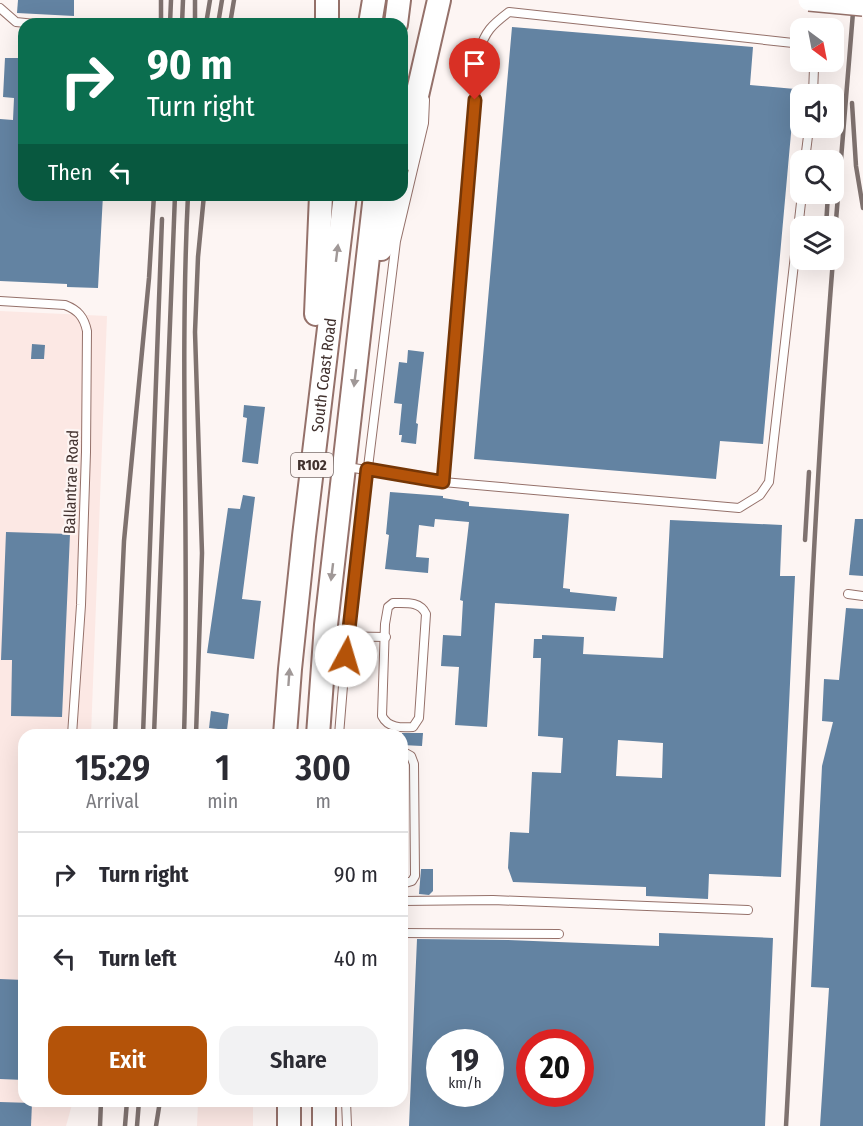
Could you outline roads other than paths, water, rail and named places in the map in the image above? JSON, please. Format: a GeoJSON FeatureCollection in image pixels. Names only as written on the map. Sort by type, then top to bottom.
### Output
{"type":"FeatureCollection","features":[{"type":"Feature","properties":{"kind":"main road"},"geometry":{"type":"LineString","coordinates":[[327,0],[327,18]]}},
{"type":"Feature","properties":{"kind":"main road"},"geometry":{"type":"LineString","coordinates":[[371,18],[374,0]]}},
{"type":"Feature","properties":{"kind":"main road"},"geometry":{"type":"LineString","coordinates":[[397,18],[399,0]]}},
{"type":"Feature","properties":{"kind":"main road"},"geometry":{"type":"LineString","coordinates":[[408,135],[439,0]]}},
{"type":"Feature","properties":{"kind":"main road"},"geometry":{"type":"LineString","coordinates":[[321,201],[316,328],[323,369]]}},
{"type":"Feature","properties":{"kind":"main road","name":"South Coast Road"},"geometry":{"type":"LineString","coordinates":[[285,729],[304,536],[344,201]]}},
{"type":"Feature","properties":{"kind":"main road","name":"South Coast Road"},"geometry":{"type":"LineString","coordinates":[[319,729],[336,636],[337,537],[356,468],[359,343],[374,201]]}},
{"type":"Feature","properties":{"kind":"main road"},"geometry":{"type":"LineString","coordinates":[[359,343],[393,201]]}},
{"type":"Feature","properties":{"kind":"main road"},"geometry":{"type":"LineString","coordinates":[[304,536],[337,537]]}},
{"type":"Feature","properties":{"kind":"main road"},"geometry":{"type":"LineString","coordinates":[[289,1107],[289,1126]]}},
{"type":"Feature","properties":{"kind":"main road"},"geometry":{"type":"LineString","coordinates":[[324,1107],[324,1126]]}},
{"type":"Feature","properties":{"kind":"street"},"geometry":{"type":"LineString","coordinates":[[809,0],[863,5]]}},
{"type":"Feature","properties":{"kind":"lane"},"geometry":{"type":"LineString","coordinates":[[0,8],[18,22]]}},
{"type":"Feature","properties":{"kind":"lane"},"geometry":{"type":"LineString","coordinates":[[443,482],[479,52],[484,36],[509,12],[790,43]]}},
{"type":"Feature","properties":{"kind":"lane"},"geometry":{"type":"LineString","coordinates":[[408,190],[424,123],[426,103],[422,75]]}},
{"type":"Feature","properties":{"kind":"lane"},"geometry":{"type":"LineString","coordinates":[[339,729],[336,636],[356,468],[396,241],[405,201]]}},
{"type":"Feature","properties":{"kind":"lane"},"geometry":{"type":"LineString","coordinates":[[356,468],[443,482],[740,508],[760,495],[769,482],[801,204]]}},
{"type":"Feature","properties":{"kind":"lane","name":"Ballantrae Road"},"geometry":{"type":"LineString","coordinates":[[0,301],[65,305],[73,308],[82,316],[87,331],[82,594],[72,729]]}},
{"type":"Feature","properties":{"kind":"lane"},"geometry":{"type":"LineString","coordinates":[[848,594],[863,596]]}},
{"type":"Feature","properties":{"kind":"lane"},"geometry":{"type":"LineString","coordinates":[[411,603],[424,610],[427,619],[423,643],[420,704],[418,722],[413,727],[392,726],[386,723],[382,716],[386,637],[388,607],[391,604],[411,603]]}},
{"type":"Feature","properties":{"kind":"lane"},"geometry":{"type":"LineString","coordinates":[[336,636],[386,637]]}},
{"type":"Feature","properties":{"kind":"lane"},"geometry":{"type":"LineString","coordinates":[[408,754],[414,764],[415,865],[415,876],[408,882]]}},
{"type":"Feature","properties":{"kind":"lane"},"geometry":{"type":"LineString","coordinates":[[408,901],[493,900],[748,910]]}},
{"type":"Feature","properties":{"kind":"lane"},"geometry":{"type":"LineString","coordinates":[[408,933],[559,934]]}},
{"type":"Feature","properties":{"kind":"lane"},"geometry":{"type":"LineString","coordinates":[[346,1107],[347,1126]]}},
{"type":"Feature","properties":{"kind":"railway"},"geometry":{"type":"LineString","coordinates":[[161,0],[161,18]]}},
{"type":"Feature","properties":{"kind":"railway"},"geometry":{"type":"LineString","coordinates":[[170,18],[171,0]]}},
{"type":"Feature","properties":{"kind":"railway"},"geometry":{"type":"LineString","coordinates":[[182,18],[183,0]]}},
{"type":"Feature","properties":{"kind":"railway"},"geometry":{"type":"LineString","coordinates":[[195,0],[195,18]]}},
{"type":"Feature","properties":{"kind":"railway"},"geometry":{"type":"LineString","coordinates":[[207,18],[210,0]]}},
{"type":"Feature","properties":{"kind":"railway"},"geometry":{"type":"LineString","coordinates":[[219,18],[222,0]]}},
{"type":"Feature","properties":{"kind":"railway"},"geometry":{"type":"LineString","coordinates":[[231,18],[234,0]]}},
{"type":"Feature","properties":{"kind":"railway"},"geometry":{"type":"LineString","coordinates":[[836,216],[854,0]]}},
{"type":"Feature","properties":{"kind":"railway"},"geometry":{"type":"LineString","coordinates":[[852,103],[856,166],[863,208]]}},
{"type":"Feature","properties":{"kind":"railway"},"geometry":{"type":"LineString","coordinates":[[115,729],[124,541],[149,278],[154,201]]}},
{"type":"Feature","properties":{"kind":"railway"},"geometry":{"type":"LineString","coordinates":[[154,729],[175,201]]}},
{"type":"Feature","properties":{"kind":"railway"},"geometry":{"type":"LineString","coordinates":[[184,729],[186,600],[184,330],[188,201]]}},
{"type":"Feature","properties":{"kind":"railway"},"geometry":{"type":"LineString","coordinates":[[196,729],[202,553],[195,332],[198,257],[203,201]]}},
{"type":"Feature","properties":{"kind":"railway"},"geometry":{"type":"LineString","coordinates":[[827,204],[827,216]]}},
{"type":"Feature","properties":{"kind":"railway"},"geometry":{"type":"LineString","coordinates":[[143,729],[162,219]]}},
{"type":"Feature","properties":{"kind":"railway"},"geometry":{"type":"LineString","coordinates":[[786,1126],[812,584],[832,270]]}},
{"type":"Feature","properties":{"kind":"railway"},"geometry":{"type":"LineString","coordinates":[[805,540],[809,472]]}},
{"type":"Feature","properties":{"kind":"railway"},"geometry":{"type":"LineString","coordinates":[[100,1126],[101,1107]]}},
{"type":"Feature","properties":{"kind":"railway"},"geometry":{"type":"LineString","coordinates":[[125,1126],[127,1107]]}},
{"type":"Feature","properties":{"kind":"railway"},"geometry":{"type":"LineString","coordinates":[[137,1126],[139,1107]]}},
{"type":"Feature","properties":{"kind":"railway"},"geometry":{"type":"LineString","coordinates":[[156,1126],[159,1107]]}}]}
